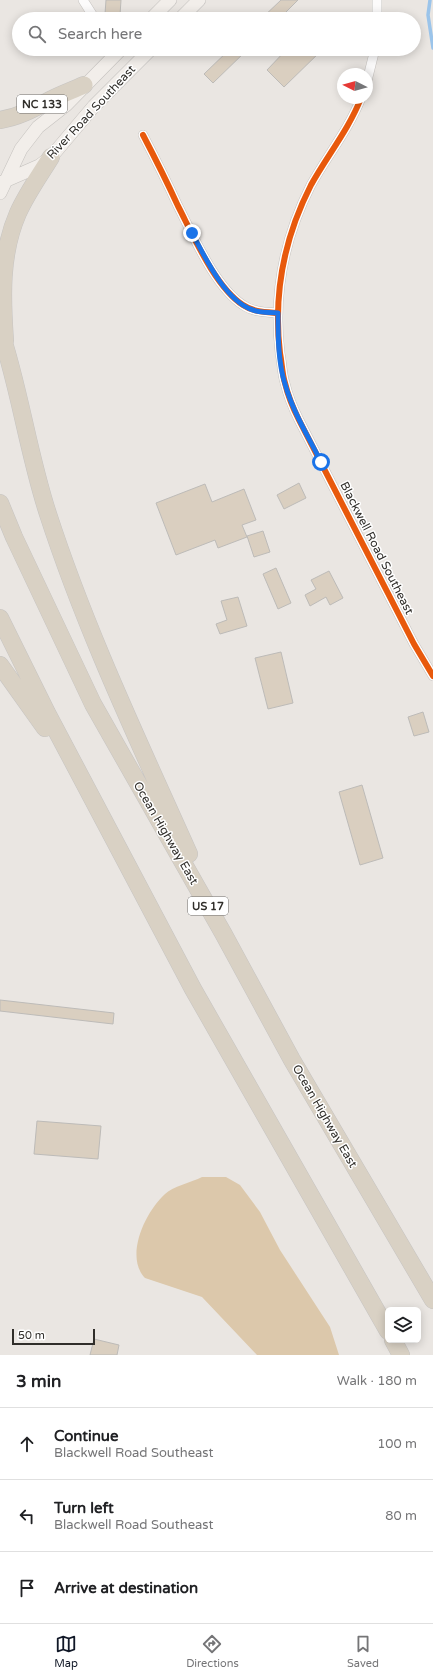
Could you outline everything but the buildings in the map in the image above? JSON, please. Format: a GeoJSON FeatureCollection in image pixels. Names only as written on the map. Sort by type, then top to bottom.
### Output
{"type":"FeatureCollection","features":[{"type":"Feature","properties":{"kind":"highway","name":"NC 133"},"geometry":{"type":"LineString","coordinates":[[0,120],[31,110],[53,98],[84,85]]}},
{"type":"Feature","properties":{"kind":"highway"},"geometry":{"type":"LineString","coordinates":[[51,157],[18,214],[7,248],[3,277],[2,337],[48,513],[75,589],[113,683],[223,933]]}},
{"type":"Feature","properties":{"kind":"highway","name":"Ocean Highway East"},"geometry":{"type":"LineString","coordinates":[[0,503],[14,537],[93,704],[223,933],[292,1060],[433,1300]]}},
{"type":"Feature","properties":{"kind":"highway"},"geometry":{"type":"LineString","coordinates":[[0,618],[48,713],[193,989],[385,1326]]}},
{"type":"Feature","properties":{"kind":"highway"},"geometry":{"type":"LineString","coordinates":[[0,665],[37,716],[120,851]]}},
{"type":"Feature","properties":{"kind":"highway"},"geometry":{"type":"LineString","coordinates":[[395,1343],[401,1355]]}},
{"type":"Feature","properties":{"kind":"main road"},"geometry":{"type":"LineString","coordinates":[[158,12],[170,0]]}},
{"type":"Feature","properties":{"kind":"main road"},"geometry":{"type":"LineString","coordinates":[[187,12],[199,0]]}},
{"type":"Feature","properties":{"kind":"main road","name":"River Road Southeast"},"geometry":{"type":"LineString","coordinates":[[0,194],[3,182],[30,136],[38,127],[66,104],[111,56]]}},
{"type":"Feature","properties":{"kind":"main road","name":"River Road Southeast"},"geometry":{"type":"LineString","coordinates":[[3,182],[39,166],[51,157],[94,106],[144,56]]}},
{"type":"Feature","properties":{"kind":"street"},"geometry":{"type":"LineString","coordinates":[[83,0],[90,12]]}},
{"type":"Feature","properties":{"kind":"street"},"geometry":{"type":"LineString","coordinates":[[377,12],[378,0]]}},
{"type":"Feature","properties":{"kind":"street"},"geometry":{"type":"LineString","coordinates":[[370,68],[373,56]]}},
{"type":"Feature","properties":{"kind":"street","name":"Blackwell Road Southeast"},"geometry":{"type":"LineString","coordinates":[[358,104],[311,186],[297,217],[288,243],[281,270],[278,313],[278,334],[284,382],[291,402],[414,644],[433,676]]}},
{"type":"Feature","properties":{"kind":"street"},"geometry":{"type":"LineString","coordinates":[[144,135],[192,233],[212,269],[230,293],[242,305],[253,310],[278,313]]}},
{"type":"Feature","properties":{"kind":"shaded area"},"geometry":{"type":"Polygon","coordinates":[[[202,1177],[226,1177],[240,1185],[260,1212],[280,1250],[330,1327],[339,1355],[257,1355],[202,1297],[145,1278],[139,1269],[137,1246],[140,1234],[151,1211],[168,1191],[202,1177]]]}},
{"type":"Feature","properties":{"kind":"waterway"},"geometry":{"type":"LineString","coordinates":[[430,0],[428,15],[433,48]]}},
{"type":"Feature","properties":{"kind":"cycle path"},"geometry":{"type":"LineString","coordinates":[[358,104],[344,132],[311,185],[287,246],[278,309],[278,331],[283,376],[291,402],[297,415],[414,644],[433,676]]}},
{"type":"Feature","properties":{"kind":"cycle path"},"geometry":{"type":"LineString","coordinates":[[143,135],[198,245],[223,286],[233,297],[251,309],[278,313]]}},
{"type":"Feature","properties":{"kind":"route"},"geometry":{"type":"LineString","coordinates":[[192,233],[212,269],[230,293],[242,305],[253,310],[278,313],[278,334],[284,382],[299,420],[321,462]]}}]}
